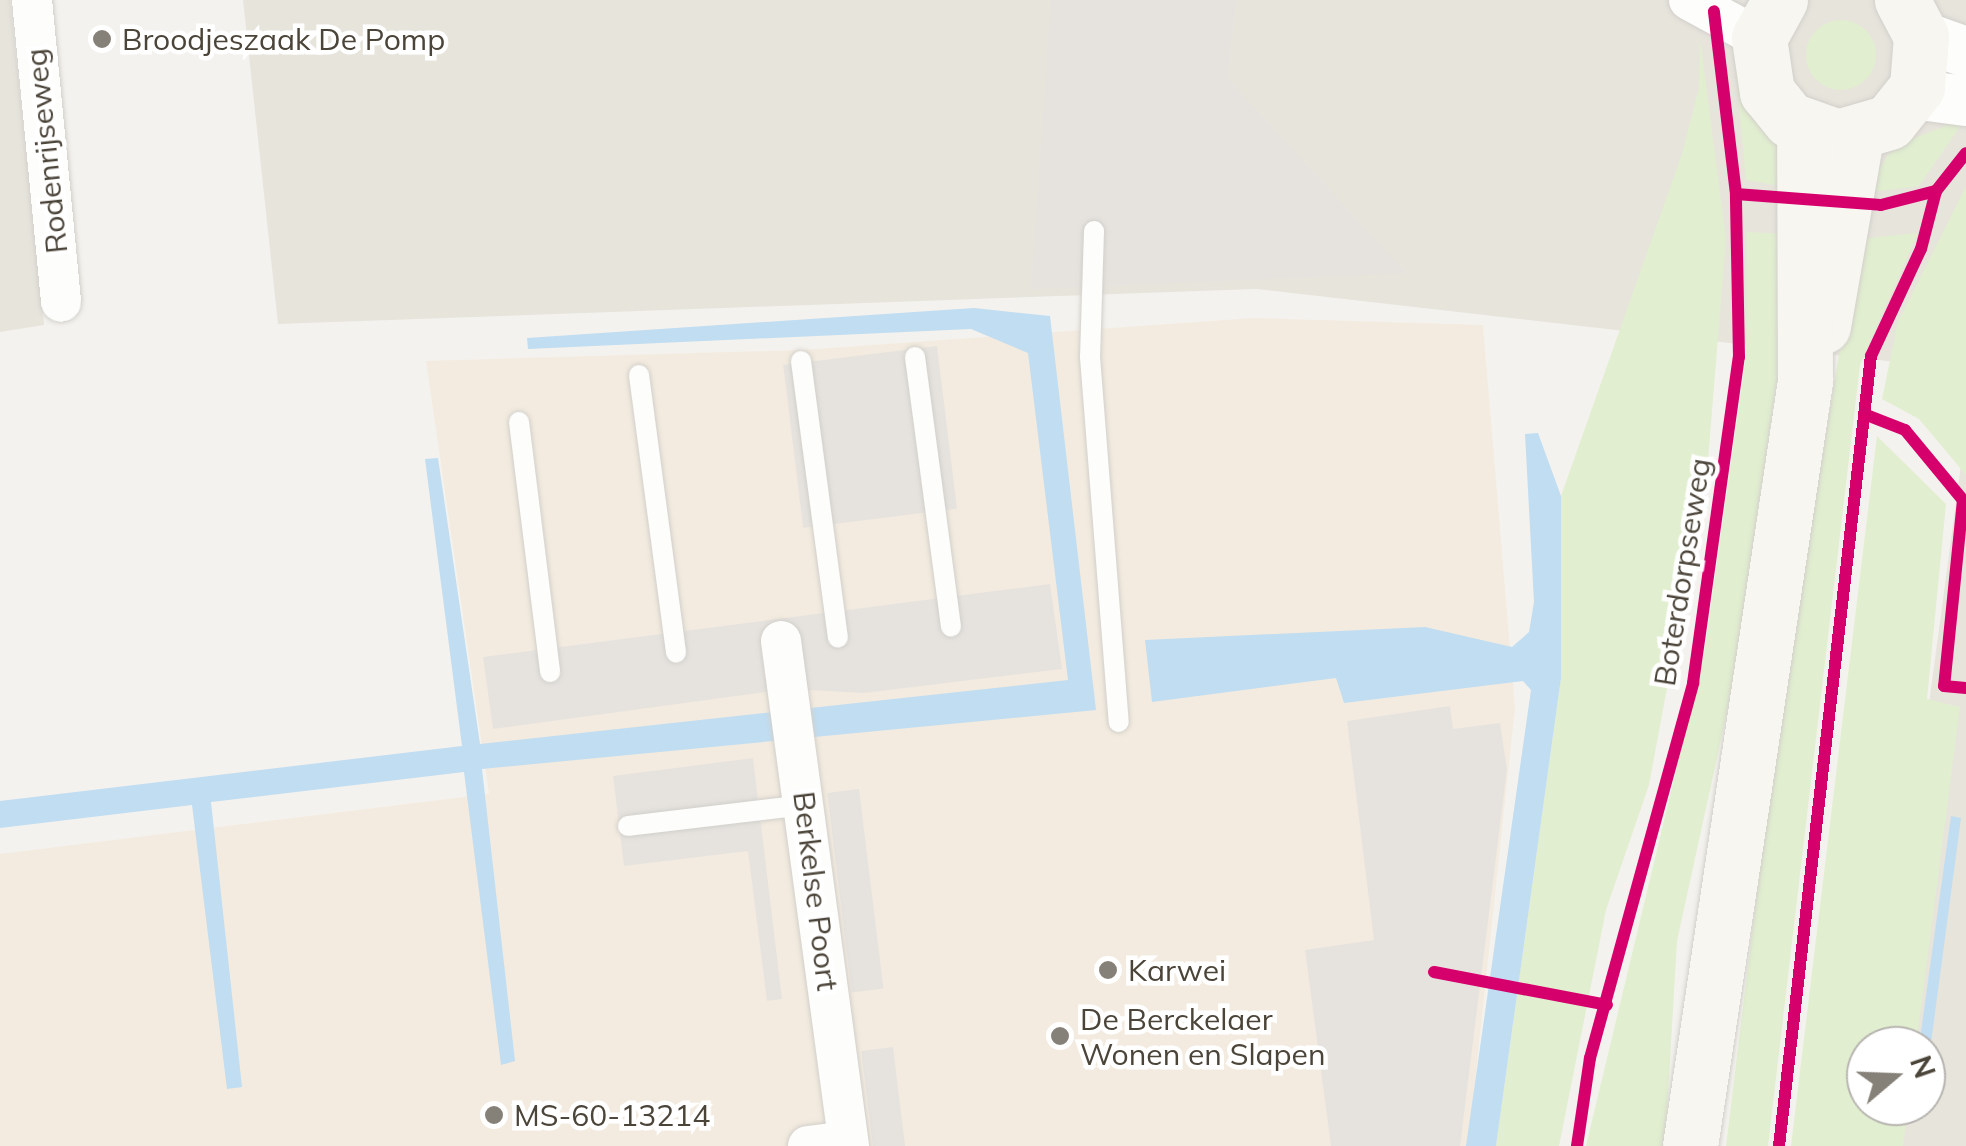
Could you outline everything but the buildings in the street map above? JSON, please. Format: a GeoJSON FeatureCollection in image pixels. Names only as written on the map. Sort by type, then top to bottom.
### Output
{"type":"FeatureCollection","features":[{"type":"Feature","properties":{"kind":"main road"},"geometry":{"type":"LineString","coordinates":[[1770,19],[1767,92],[1830,132],[1888,122],[1940,98],[1920,19]]}},
{"type":"Feature","properties":{"kind":"main road"},"geometry":{"type":"LineString","coordinates":[[1690,1146],[1805,381],[1830,132]]}},
{"type":"Feature","properties":{"kind":"street","name":"Rodenrijseweg"},"geometry":{"type":"LineString","coordinates":[[32,0],[62,302]]}},
{"type":"Feature","properties":{"kind":"street"},"geometry":{"type":"LineString","coordinates":[[1689,0],[1770,19]]}},
{"type":"Feature","properties":{"kind":"street","name":"Berkelse Poort"},"geometry":{"type":"LineString","coordinates":[[781,641],[848,1143],[808,1146]]}},
{"type":"Feature","properties":{"kind":"lane"},"geometry":{"type":"LineString","coordinates":[[1094,231],[1090,356],[1120,722]]}},
{"type":"Feature","properties":{"kind":"lane"},"geometry":{"type":"LineString","coordinates":[[915,356],[951,627]]}},
{"type":"Feature","properties":{"kind":"lane"},"geometry":{"type":"LineString","coordinates":[[801,361],[838,638]]}},
{"type":"Feature","properties":{"kind":"lane"},"geometry":{"type":"LineString","coordinates":[[638,374],[676,653]]}},
{"type":"Feature","properties":{"kind":"lane"},"geometry":{"type":"LineString","coordinates":[[519,422],[550,672]]}},
{"type":"Feature","properties":{"kind":"lane"},"geometry":{"type":"LineString","coordinates":[[628,826],[805,805]]}},
{"type":"Feature","properties":{"kind":"shaded area"},"geometry":{"type":"Polygon","coordinates":[[[0,0],[10,0],[44,325],[0,332],[0,0]]]}},
{"type":"Feature","properties":{"kind":"shaded area"},"geometry":{"type":"Polygon","coordinates":[[[243,0],[1966,0],[1966,370],[1256,289],[278,324],[243,0]]]}},
{"type":"Feature","properties":{"kind":"shaded area"},"geometry":{"type":"Polygon","coordinates":[[[1051,0],[1236,0],[1227,78],[1406,273],[1031,289],[1051,0]]]}},
{"type":"Feature","properties":{"kind":"shaded area"},"geometry":{"type":"Polygon","coordinates":[[[1254,318],[1483,325],[1515,708],[1468,1146],[0,1146],[0,854],[489,794],[426,361],[802,350],[1254,318]]]}},
{"type":"Feature","properties":{"kind":"shaded area"},"geometry":{"type":"Polygon","coordinates":[[[937,346],[957,509],[803,528],[783,365],[937,346]]]}},
{"type":"Feature","properties":{"kind":"shaded area"},"geometry":{"type":"Polygon","coordinates":[[[1966,428],[1966,1146],[1870,1146],[1872,1126],[1946,1126],[1946,1026],[1886,1026],[1966,428]]]}},
{"type":"Feature","properties":{"kind":"shaded area"},"geometry":{"type":"Polygon","coordinates":[[[1050,584],[1062,669],[864,693],[788,689],[493,729],[483,657],[1050,584]]]}},
{"type":"Feature","properties":{"kind":"shaded area"},"geometry":{"type":"Polygon","coordinates":[[[1450,706],[1453,729],[1500,723],[1507,769],[1460,1146],[1331,1146],[1305,950],[1374,940],[1347,721],[1450,706]]]}},
{"type":"Feature","properties":{"kind":"shaded area"},"geometry":{"type":"Polygon","coordinates":[[[753,758],[782,999],[767,1001],[748,851],[624,866],[613,776],[753,758]]]}},
{"type":"Feature","properties":{"kind":"shaded area"},"geometry":{"type":"Polygon","coordinates":[[[859,789],[883,989],[852,992],[827,793],[859,789]]]}},
{"type":"Feature","properties":{"kind":"shaded area"},"geometry":{"type":"Polygon","coordinates":[[[893,1047],[905,1146],[873,1146],[861,1051],[893,1047]]]}},
{"type":"Feature","properties":{"kind":"green space"},"geometry":{"type":"Polygon","coordinates":[[[1841,20],[1866,30],[1876,55],[1866,80],[1841,90],[1816,80],[1806,55],[1816,30],[1841,20]]]}},
{"type":"Feature","properties":{"kind":"green space"},"geometry":{"type":"Polygon","coordinates":[[[1700,38],[1726,239],[1707,473],[1649,785],[1606,910],[1559,1146],[1496,1146],[1561,678],[1561,496],[1682,154],[1699,88],[1700,38]]]}},
{"type":"Feature","properties":{"kind":"green space"},"geometry":{"type":"Polygon","coordinates":[[[1735,63],[1778,143],[1785,187],[1746,180],[1735,63]]]}},
{"type":"Feature","properties":{"kind":"green space"},"geometry":{"type":"Polygon","coordinates":[[[1966,118],[1919,186],[1864,193],[1894,146],[1966,118]]]}},
{"type":"Feature","properties":{"kind":"green space"},"geometry":{"type":"Polygon","coordinates":[[[1966,186],[1966,475],[1919,419],[1882,399],[1898,322],[1966,186]]]}},
{"type":"Feature","properties":{"kind":"green space"},"geometry":{"type":"Polygon","coordinates":[[[1747,232],[1787,234],[1780,360],[1731,694],[1677,941],[1665,1146],[1586,1146],[1704,654],[1746,356],[1747,232]]]}},
{"type":"Feature","properties":{"kind":"green space"},"geometry":{"type":"Polygon","coordinates":[[[1918,233],[1860,365],[1768,1146],[1726,1146],[1776,737],[1858,239],[1918,233]]]}},
{"type":"Feature","properties":{"kind":"green space"},"geometry":{"type":"Polygon","coordinates":[[[1877,436],[1946,504],[1927,699],[1960,707],[1919,1026],[1846,1026],[1846,1126],[1906,1126],[1903,1146],[1791,1146],[1877,436]]]}},
{"type":"Feature","properties":{"kind":"water"},"geometry":{"type":"Polygon","coordinates":[[[974,308],[1050,316],[1096,710],[482,769],[515,1061],[501,1065],[464,772],[211,802],[242,1087],[227,1089],[192,805],[0,828],[0,801],[462,746],[425,459],[438,458],[480,744],[1068,680],[1028,353],[971,329],[528,349],[527,338],[974,308]]]}},
{"type":"Feature","properties":{"kind":"water"},"geometry":{"type":"Polygon","coordinates":[[[1538,433],[1561,496],[1561,678],[1496,1146],[1466,1146],[1531,690],[1523,681],[1344,703],[1336,678],[1152,702],[1145,640],[1425,627],[1512,647],[1529,632],[1534,602],[1525,434],[1538,433]]]}},
{"type":"Feature","properties":{"kind":"water"},"geometry":{"type":"Polygon","coordinates":[[[1951,816],[1961,818],[1933,1026],[1922,1026],[1951,816]]]}},
{"type":"Feature","properties":{"kind":"cycle path","name":"Boterdorpseweg"},"geometry":{"type":"LineString","coordinates":[[1577,1146],[1590,1058],[1693,683],[1739,357],[1736,194],[1714,11]]}},
{"type":"Feature","properties":{"kind":"cycle path"},"geometry":{"type":"LineString","coordinates":[[1779,1146],[1871,356],[1921,249],[1936,191],[1966,153]]}},
{"type":"Feature","properties":{"kind":"cycle path"},"geometry":{"type":"LineString","coordinates":[[1736,194],[1881,205],[1936,191]]}},
{"type":"Feature","properties":{"kind":"cycle path"},"geometry":{"type":"LineString","coordinates":[[1864,414],[1905,430],[1963,500],[1944,686],[1966,688]]}},
{"type":"Feature","properties":{"kind":"cycle path"},"geometry":{"type":"LineString","coordinates":[[1434,972],[1607,1005]]}},
{"type":"Feature","properties":{"kind":"place","name":"Broodjeszaak De Pomp"},"geometry":{"type":"Point","coordinates":[102,39]}},
{"type":"Feature","properties":{"kind":"place","name":"Karwei"},"geometry":{"type":"Point","coordinates":[1108,970]}},
{"type":"Feature","properties":{"kind":"place","name":"De Berckelaer Wonen en Slapen"},"geometry":{"type":"Point","coordinates":[1060,1036]}},
{"type":"Feature","properties":{"kind":"place","name":"MS-60-13214"},"geometry":{"type":"Point","coordinates":[494,1115]}}]}
